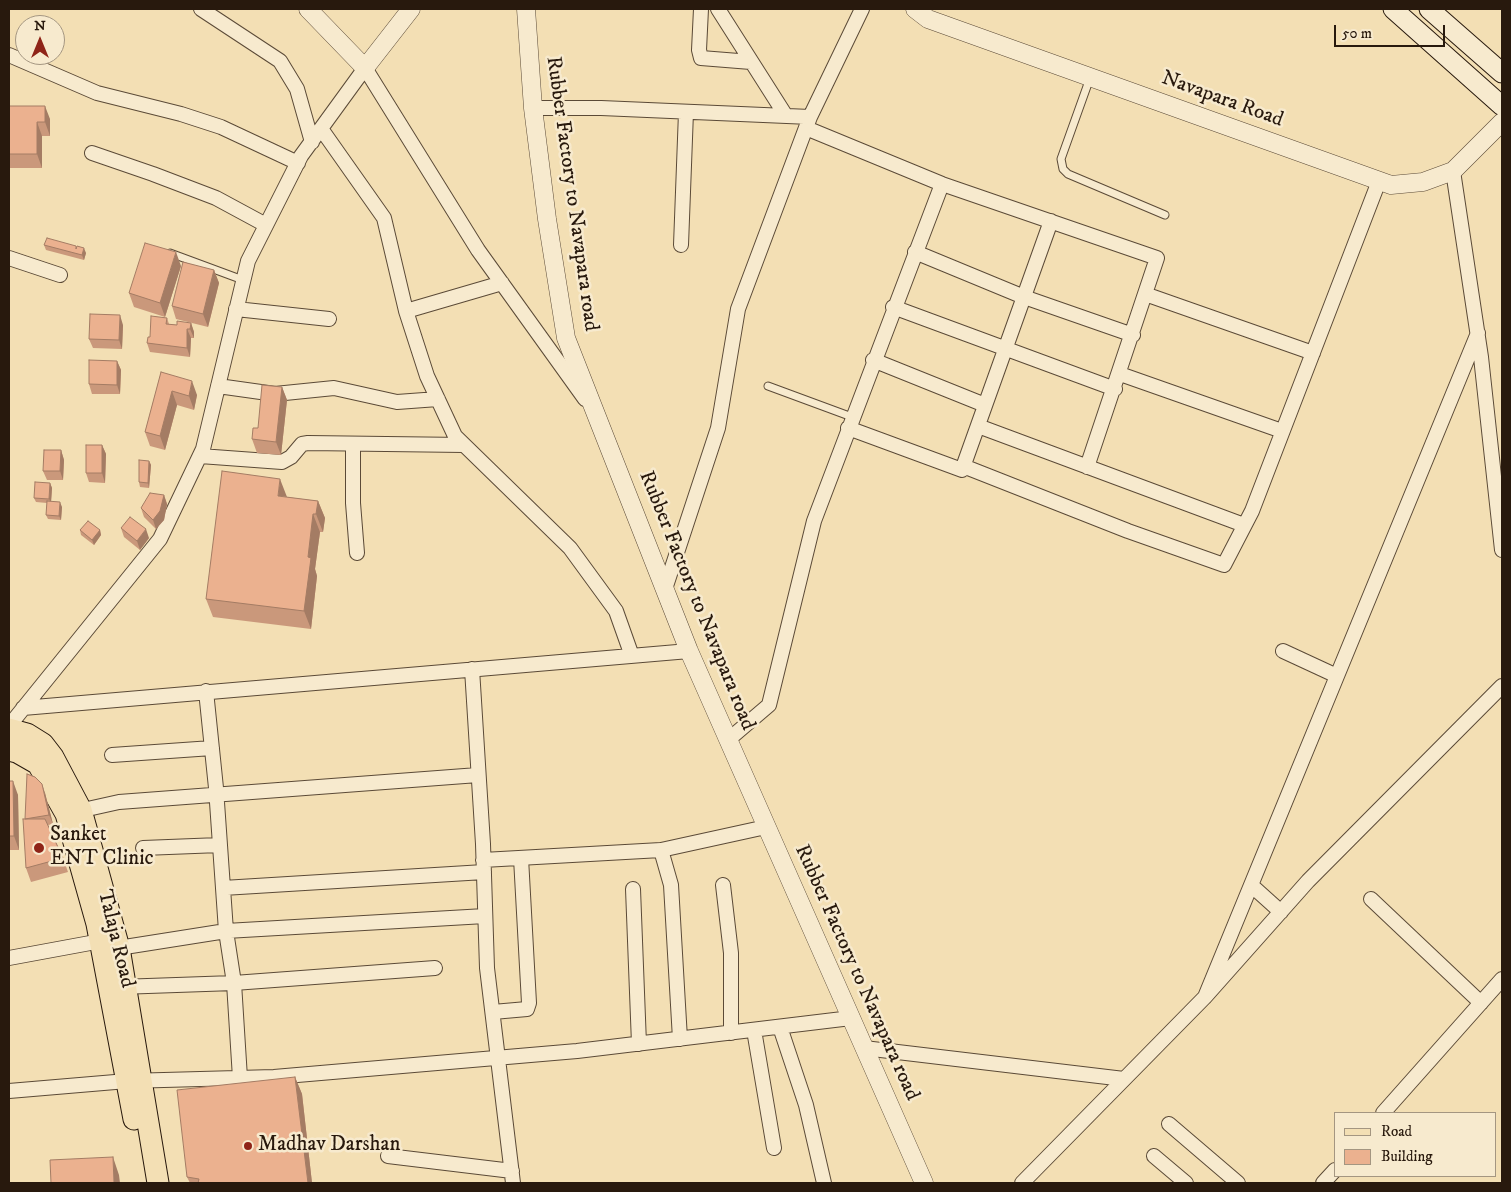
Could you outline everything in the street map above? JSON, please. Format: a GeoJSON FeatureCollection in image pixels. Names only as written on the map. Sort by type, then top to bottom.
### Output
{"type":"FeatureCollection","features":[{"type":"Feature","properties":{"kind":"main road"},"geometry":{"type":"LineString","coordinates":[[1393,9],[1502,106]]}},
{"type":"Feature","properties":{"kind":"main road"},"geometry":{"type":"LineString","coordinates":[[1429,9],[1502,73]]}},
{"type":"Feature","properties":{"kind":"main road","name":"Talaja Road"},"geometry":{"type":"LineString","coordinates":[[9,727],[27,734],[37,752],[53,757],[73,812],[118,987],[134,1081],[145,1183]]}},
{"type":"Feature","properties":{"kind":"main road"},"geometry":{"type":"LineString","coordinates":[[9,750],[37,752]]}},
{"type":"Feature","properties":{"kind":"main road","name":"Talaja Road"},"geometry":{"type":"LineString","coordinates":[[134,1081],[158,1183]]}},
{"type":"Feature","properties":{"kind":"street"},"geometry":{"type":"LineString","coordinates":[[201,9],[280,61],[297,89],[312,142]]}},
{"type":"Feature","properties":{"kind":"street"},"geometry":{"type":"LineString","coordinates":[[308,9],[365,68],[478,250],[596,414]]}},
{"type":"Feature","properties":{"kind":"street"},"geometry":{"type":"LineString","coordinates":[[9,727],[160,539],[200,456],[248,261],[298,162],[365,68],[411,9]]}},
{"type":"Feature","properties":{"kind":"street","name":"Rubber Factory to Navapara road"},"geometry":{"type":"LineString","coordinates":[[526,9],[533,108],[566,338],[689,651],[924,1183]]}},
{"type":"Feature","properties":{"kind":"street"},"geometry":{"type":"LineString","coordinates":[[701,9],[699,50],[701,58],[752,62]]}},
{"type":"Feature","properties":{"kind":"street"},"geometry":{"type":"LineString","coordinates":[[718,9],[786,116]]}},
{"type":"Feature","properties":{"kind":"street"},"geometry":{"type":"LineString","coordinates":[[665,589],[718,428],[738,309],[808,123],[862,9]]}},
{"type":"Feature","properties":{"kind":"street","name":"Navapara Road"},"geometry":{"type":"LineString","coordinates":[[914,9],[928,18],[1391,184],[1423,182],[1453,171],[1502,122]]}},
{"type":"Feature","properties":{"kind":"street"},"geometry":{"type":"LineString","coordinates":[[9,55],[97,94],[181,114],[221,127],[298,162]]}},
{"type":"Feature","properties":{"kind":"street"},"geometry":{"type":"LineString","coordinates":[[533,108],[786,116],[808,123],[942,184],[1157,258],[1115,389],[1087,467]]}},
{"type":"Feature","properties":{"kind":"street"},"geometry":{"type":"LineString","coordinates":[[682,245],[686,112]]}},
{"type":"Feature","properties":{"kind":"street"},"geometry":{"type":"LineString","coordinates":[[322,130],[384,218],[406,311],[427,376],[455,436],[570,548],[616,611],[632,656]]}},
{"type":"Feature","properties":{"kind":"street"},"geometry":{"type":"LineString","coordinates":[[92,153],[216,198],[266,225]]}},
{"type":"Feature","properties":{"kind":"street"},"geometry":{"type":"LineString","coordinates":[[1453,171],[1478,333],[1502,550]]}},
{"type":"Feature","properties":{"kind":"street"},"geometry":{"type":"LineString","coordinates":[[963,466],[1224,565],[1244,525],[1282,431],[1379,180]]}},
{"type":"Feature","properties":{"kind":"street"},"geometry":{"type":"LineString","coordinates":[[728,740],[769,705],[814,521],[893,307],[942,184]]}},
{"type":"Feature","properties":{"kind":"street"},"geometry":{"type":"LineString","coordinates":[[850,422],[962,470],[1051,221]]}},
{"type":"Feature","properties":{"kind":"street"},"geometry":{"type":"LineString","coordinates":[[915,252],[1024,296],[1133,335]]}},
{"type":"Feature","properties":{"kind":"street"},"geometry":{"type":"LineString","coordinates":[[9,258],[60,275]]}},
{"type":"Feature","properties":{"kind":"street"},"geometry":{"type":"LineString","coordinates":[[406,311],[502,284]]}},
{"type":"Feature","properties":{"kind":"street"},"geometry":{"type":"LineString","coordinates":[[1145,294],[1313,353]]}},
{"type":"Feature","properties":{"kind":"street"},"geometry":{"type":"LineString","coordinates":[[893,307],[1115,389]]}},
{"type":"Feature","properties":{"kind":"street"},"geometry":{"type":"LineString","coordinates":[[236,309],[329,319]]}},
{"type":"Feature","properties":{"kind":"street"},"geometry":{"type":"LineString","coordinates":[[1204,997],[1478,333]]}},
{"type":"Feature","properties":{"kind":"street"},"geometry":{"type":"LineString","coordinates":[[873,360],[985,405]]}},
{"type":"Feature","properties":{"kind":"street"},"geometry":{"type":"LineString","coordinates":[[1120,374],[1282,431]]}},
{"type":"Feature","properties":{"kind":"street"},"geometry":{"type":"LineString","coordinates":[[218,386],[275,394],[334,388],[397,402],[438,400]]}},
{"type":"Feature","properties":{"kind":"street"},"geometry":{"type":"LineString","coordinates":[[978,426],[1244,525]]}},
{"type":"Feature","properties":{"kind":"street"},"geometry":{"type":"LineString","coordinates":[[200,456],[282,462],[292,457],[302,444],[464,445]]}},
{"type":"Feature","properties":{"kind":"street"},"geometry":{"type":"LineString","coordinates":[[353,445],[353,503],[357,553]]}},
{"type":"Feature","properties":{"kind":"street"},"geometry":{"type":"LineString","coordinates":[[23,708],[689,651]]}},
{"type":"Feature","properties":{"kind":"street"},"geometry":{"type":"LineString","coordinates":[[1283,652],[1337,676]]}},
{"type":"Feature","properties":{"kind":"street"},"geometry":{"type":"LineString","coordinates":[[388,1156],[512,1177],[487,968],[484,866],[472,669]]}},
{"type":"Feature","properties":{"kind":"street"},"geometry":{"type":"LineString","coordinates":[[1022,1183],[1204,997],[1308,881],[1502,686]]}},
{"type":"Feature","properties":{"kind":"street"},"geometry":{"type":"LineString","coordinates":[[206,691],[217,796],[226,932],[234,983],[240,1078]]}},
{"type":"Feature","properties":{"kind":"street"},"geometry":{"type":"LineString","coordinates":[[112,755],[212,748]]}},
{"type":"Feature","properties":{"kind":"street"},"geometry":{"type":"LineString","coordinates":[[73,812],[119,802],[478,775]]}},
{"type":"Feature","properties":{"kind":"street"},"geometry":{"type":"LineString","coordinates":[[223,888],[484,866],[521,858],[661,850],[766,827]]}},
{"type":"Feature","properties":{"kind":"street"},"geometry":{"type":"LineString","coordinates":[[143,848],[220,845]]}},
{"type":"Feature","properties":{"kind":"street"},"geometry":{"type":"LineString","coordinates":[[661,850],[671,885],[680,1039]]}},
{"type":"Feature","properties":{"kind":"street"},"geometry":{"type":"LineString","coordinates":[[493,1012],[527,1009],[529,1004],[521,858]]}},
{"type":"Feature","properties":{"kind":"street"},"geometry":{"type":"LineString","coordinates":[[1250,885],[1281,912]]}},
{"type":"Feature","properties":{"kind":"street"},"geometry":{"type":"LineString","coordinates":[[723,886],[731,953],[731,1033]]}},
{"type":"Feature","properties":{"kind":"street"},"geometry":{"type":"LineString","coordinates":[[633,889],[639,1044]]}},
{"type":"Feature","properties":{"kind":"street"},"geometry":{"type":"LineString","coordinates":[[1371,899],[1481,1003]]}},
{"type":"Feature","properties":{"kind":"street"},"geometry":{"type":"LineString","coordinates":[[9,958],[226,932],[485,916]]}},
{"type":"Feature","properties":{"kind":"street"},"geometry":{"type":"LineString","coordinates":[[118,987],[234,983],[435,968]]}},
{"type":"Feature","properties":{"kind":"street"},"geometry":{"type":"LineString","coordinates":[[1384,1112],[1502,979]]}},
{"type":"Feature","properties":{"kind":"street"},"geometry":{"type":"LineString","coordinates":[[9,1091],[134,1081],[274,1077],[639,1044],[851,1018]]}},
{"type":"Feature","properties":{"kind":"street"},"geometry":{"type":"LineString","coordinates":[[780,1027],[806,1105],[824,1183]]}},
{"type":"Feature","properties":{"kind":"street"},"geometry":{"type":"LineString","coordinates":[[754,1030],[774,1148]]}},
{"type":"Feature","properties":{"kind":"street"},"geometry":{"type":"LineString","coordinates":[[864,1048],[1124,1079]]}},
{"type":"Feature","properties":{"kind":"street"},"geometry":{"type":"LineString","coordinates":[[1169,1124],[1238,1183]]}},
{"type":"Feature","properties":{"kind":"street"},"geometry":{"type":"LineString","coordinates":[[1154,1156],[1186,1183]]}},
{"type":"Feature","properties":{"kind":"street"},"geometry":{"type":"LineString","coordinates":[[1323,1183],[1334,1171]]}},
{"type":"Feature","properties":{"kind":"lane"},"geometry":{"type":"LineString","coordinates":[[1090,77],[1061,159],[1063,169],[1068,174],[1165,215]]}},
{"type":"Feature","properties":{"kind":"lane"},"geometry":{"type":"LineString","coordinates":[[158,249],[243,280]]}},
{"type":"Feature","properties":{"kind":"lane"},"geometry":{"type":"LineString","coordinates":[[768,386],[850,422]]}},
{"type":"Feature","properties":{"kind":"building"},"geometry":{"type":"Polygon","coordinates":[[[9,106],[45,106],[45,122],[37,122],[37,154],[9,154],[9,106]]]}},
{"type":"Feature","properties":{"kind":"building"},"geometry":{"type":"Polygon","coordinates":[[[47,238],[76,246],[76,249],[77,246],[84,248],[82,255],[44,245],[47,238]]]}},
{"type":"Feature","properties":{"kind":"building"},"geometry":{"type":"Polygon","coordinates":[[[145,243],[176,252],[160,303],[129,293],[145,243]]]}},
{"type":"Feature","properties":{"kind":"building"},"geometry":{"type":"Polygon","coordinates":[[[183,262],[214,270],[203,314],[172,306],[183,262]]]}},
{"type":"Feature","properties":{"kind":"building"},"geometry":{"type":"Polygon","coordinates":[[[90,314],[120,315],[119,340],[89,339],[90,314]]]}},
{"type":"Feature","properties":{"kind":"building"},"geometry":{"type":"Polygon","coordinates":[[[151,316],[167,318],[166,324],[177,325],[177,321],[191,323],[190,329],[187,329],[187,348],[147,343],[148,337],[150,337],[151,316]]]}},
{"type":"Feature","properties":{"kind":"building"},"geometry":{"type":"Polygon","coordinates":[[[89,360],[117,361],[117,385],[89,384],[89,360]]]}},
{"type":"Feature","properties":{"kind":"building"},"geometry":{"type":"Polygon","coordinates":[[[161,372],[192,381],[189,396],[172,391],[160,436],[145,432],[161,372]]]}},
{"type":"Feature","properties":{"kind":"building"},"geometry":{"type":"Polygon","coordinates":[[[262,385],[282,387],[276,442],[252,439],[253,428],[258,428],[262,385]]]}},
{"type":"Feature","properties":{"kind":"building"},"geometry":{"type":"Polygon","coordinates":[[[86,445],[102,445],[102,473],[86,473],[86,445]]]}},
{"type":"Feature","properties":{"kind":"building"},"geometry":{"type":"Polygon","coordinates":[[[44,450],[61,450],[60,471],[43,471],[44,450]]]}},
{"type":"Feature","properties":{"kind":"building"},"geometry":{"type":"Polygon","coordinates":[[[139,460],[149,461],[148,483],[139,482],[139,460]]]}},
{"type":"Feature","properties":{"kind":"building"},"geometry":{"type":"Polygon","coordinates":[[[222,471],[280,479],[278,496],[318,501],[316,514],[313,514],[308,557],[311,558],[304,611],[206,599],[222,471]]]}},
{"type":"Feature","properties":{"kind":"building"},"geometry":{"type":"Polygon","coordinates":[[[35,482],[50,483],[49,499],[34,498],[35,482]]]}},
{"type":"Feature","properties":{"kind":"building"},"geometry":{"type":"Polygon","coordinates":[[[150,493],[164,495],[160,511],[153,520],[141,508],[150,493]]]}},
{"type":"Feature","properties":{"kind":"building"},"geometry":{"type":"Polygon","coordinates":[[[47,501],[60,502],[59,516],[46,515],[47,501]]]}},
{"type":"Feature","properties":{"kind":"building"},"geometry":{"type":"Polygon","coordinates":[[[130,517],[146,529],[137,541],[121,528],[130,517]]]}},
{"type":"Feature","properties":{"kind":"building"},"geometry":{"type":"Polygon","coordinates":[[[88,521],[100,530],[92,540],[80,530],[88,521]]]}},
{"type":"Feature","properties":{"kind":"building"},"geometry":{"type":"Polygon","coordinates":[[[27,774],[35,777],[42,784],[49,815],[25,819],[27,774]]]}},
{"type":"Feature","properties":{"kind":"building"},"geometry":{"type":"Polygon","coordinates":[[[9,781],[13,781],[14,836],[9,836],[9,781]]]}},
{"type":"Feature","properties":{"kind":"building"},"geometry":{"type":"Polygon","coordinates":[[[23,819],[45,819],[63,858],[26,868],[23,819]]]}},
{"type":"Feature","properties":{"kind":"building","name":"Madhav Darshan"},"geometry":{"type":"Polygon","coordinates":[[[295,1077],[308,1183],[198,1183],[199,1179],[187,1177],[177,1090],[295,1077]]]}},
{"type":"Feature","properties":{"kind":"building"},"geometry":{"type":"Polygon","coordinates":[[[113,1157],[114,1183],[51,1183],[50,1160],[113,1157]]]}},
{"type":"Feature","properties":{"kind":"place","name":"Sanket ENT Clinic"},"geometry":{"type":"Point","coordinates":[39,848]}},
{"type":"Feature","properties":{"kind":"place","name":"Madhav Darshan"},"geometry":{"type":"Point","coordinates":[248,1146]}}]}
